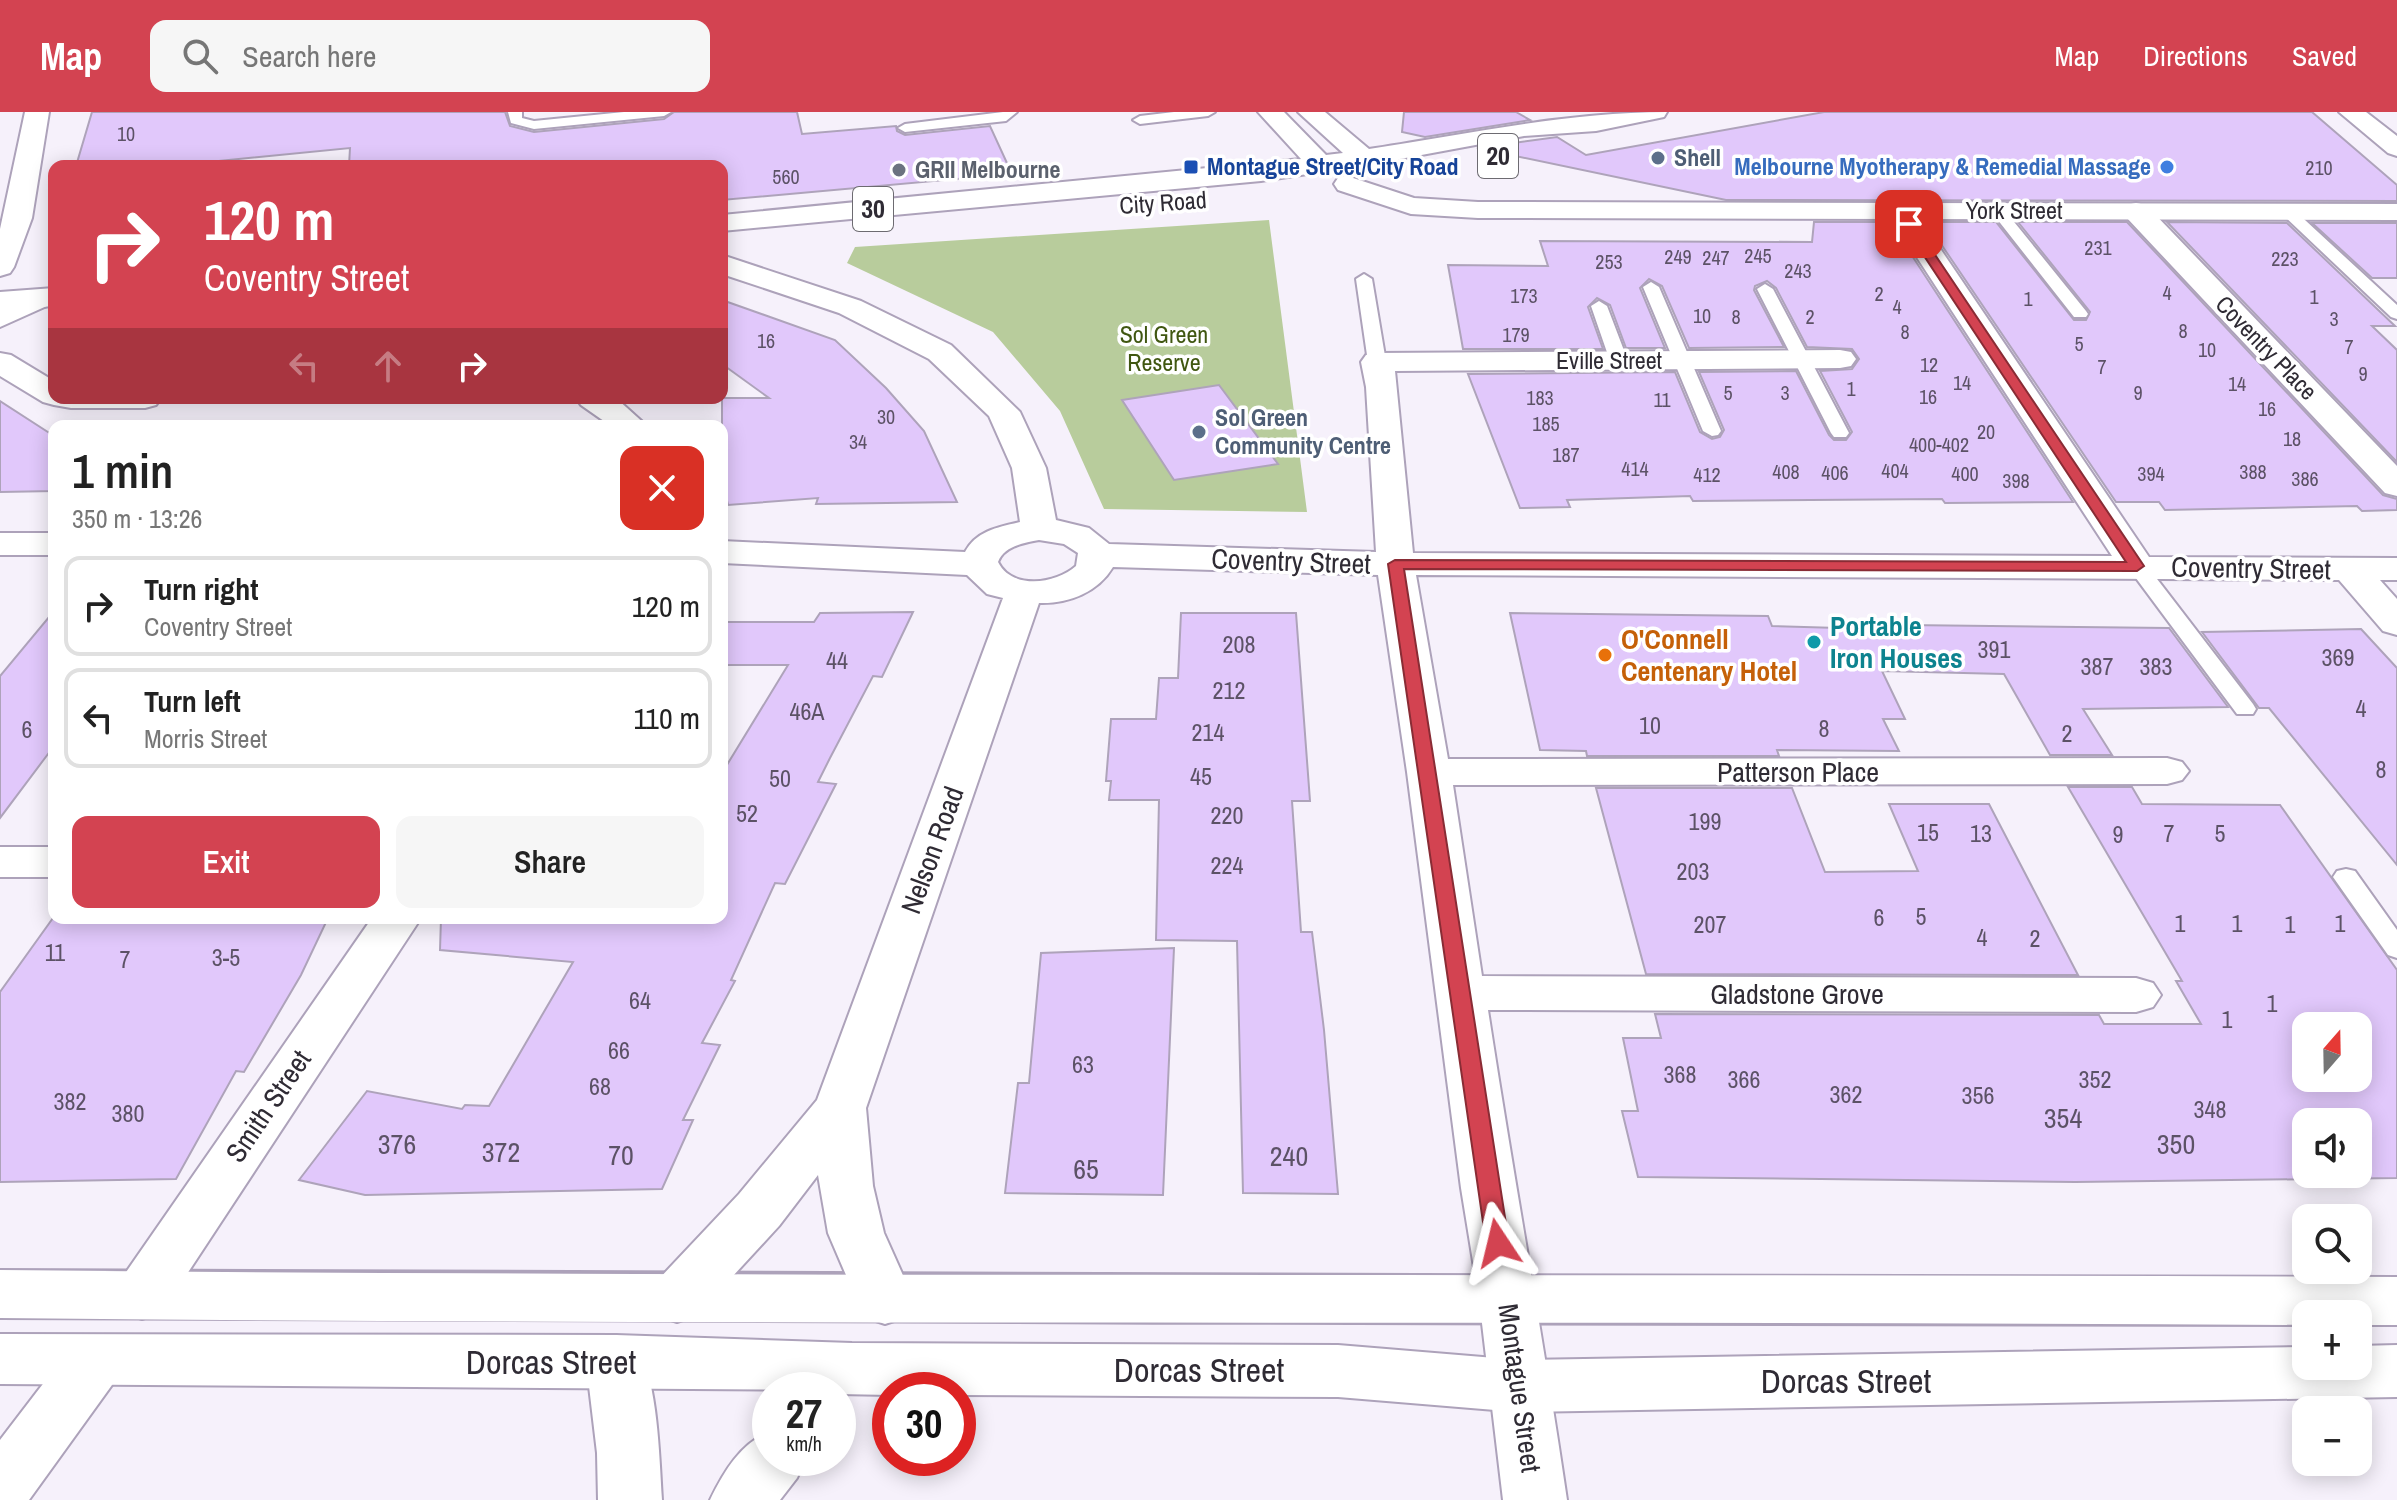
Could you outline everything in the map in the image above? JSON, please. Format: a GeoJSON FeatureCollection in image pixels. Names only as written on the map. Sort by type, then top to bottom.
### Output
{"type":"FeatureCollection","features":[{"type":"Feature","properties":{"kind":"street"},"geometry":{"type":"LineString","coordinates":[[0,267],[18,218],[37,112]]}},
{"type":"Feature","properties":{"kind":"street"},"geometry":{"type":"LineString","coordinates":[[1270,112],[1318,164],[1347,184]]}},
{"type":"Feature","properties":{"kind":"street"},"geometry":{"type":"LineString","coordinates":[[1310,112],[1363,157],[1396,176]]}},
{"type":"Feature","properties":{"kind":"street","name":"City Road"},"geometry":{"type":"LineString","coordinates":[[728,222],[1108,189],[1318,164],[1524,129],[1596,124],[1655,112]]}},
{"type":"Feature","properties":{"kind":"street"},"geometry":{"type":"LineString","coordinates":[[2351,112],[2397,148]]}},
{"type":"Feature","properties":{"kind":"street","name":"City Road"},"geometry":{"type":"LineString","coordinates":[[728,236],[1202,201],[1347,184],[1552,145],[1596,124]]}},
{"type":"Feature","properties":{"kind":"street","name":"York Street"},"geometry":{"type":"LineString","coordinates":[[1396,176],[1449,192],[1536,209]]}},
{"type":"Feature","properties":{"kind":"street","name":"York Street"},"geometry":{"type":"LineString","coordinates":[[1347,184],[1411,206],[1478,210],[2397,212]]}},
{"type":"Feature","properties":{"kind":"street"},"geometry":{"type":"LineString","coordinates":[[1900,210],[2137,566]]}},
{"type":"Feature","properties":{"kind":"street","name":"Coventry Place"},"geometry":{"type":"LineString","coordinates":[[2136,211],[2397,486]]}},
{"type":"Feature","properties":{"kind":"street"},"geometry":{"type":"LineString","coordinates":[[728,266],[850,307],[940,352],[1004,412],[1029,468],[1039,529]]}},
{"type":"Feature","properties":{"kind":"street"},"geometry":{"type":"LineString","coordinates":[[0,275],[48,272]]}},
{"type":"Feature","properties":{"kind":"street"},"geometry":{"type":"LineString","coordinates":[[0,301],[46,298]]}},
{"type":"Feature","properties":{"kind":"street"},"geometry":{"type":"LineString","coordinates":[[0,318],[46,298]]}},
{"type":"Feature","properties":{"kind":"street","name":"Eville Street"},"geometry":{"type":"LineString","coordinates":[[1377,362],[1840,359]]}},
{"type":"Feature","properties":{"kind":"street"},"geometry":{"type":"LineString","coordinates":[[0,362],[48,391]]}},
{"type":"Feature","properties":{"kind":"street","name":"Montague Street"},"geometry":{"type":"LineString","coordinates":[[1377,362],[1382,387],[1395,564],[1429,772],[1488,1188],[1508,1298],[1535,1500]]}},
{"type":"Feature","properties":{"kind":"street"},"geometry":{"type":"LineString","coordinates":[[602,404],[624,420]]}},
{"type":"Feature","properties":{"kind":"street"},"geometry":{"type":"LineString","coordinates":[[1039,529],[1055,530],[1083,539],[1097,555],[1096,565],[1078,583],[1043,592],[1024,592],[992,582],[982,574],[979,564],[981,554],[989,544],[1003,537],[1039,529]]}},
{"type":"Feature","properties":{"kind":"street"},"geometry":{"type":"LineString","coordinates":[[0,544],[48,544]]}},
{"type":"Feature","properties":{"kind":"street"},"geometry":{"type":"LineString","coordinates":[[728,552],[979,564]]}},
{"type":"Feature","properties":{"kind":"street","name":"Coventry Street"},"geometry":{"type":"LineString","coordinates":[[1097,555],[1395,564],[2397,569]]}},
{"type":"Feature","properties":{"kind":"street"},"geometry":{"type":"LineString","coordinates":[[2350,569],[2397,623]]}},
{"type":"Feature","properties":{"kind":"street","name":"Nelson Road"},"geometry":{"type":"LineString","coordinates":[[677,1298],[759,1210],[840,1108],[1024,592]]}},
{"type":"Feature","properties":{"kind":"street","name":"Patterson Place"},"geometry":{"type":"LineString","coordinates":[[1429,772],[2167,771]]}},
{"type":"Feature","properties":{"kind":"street"},"geometry":{"type":"LineString","coordinates":[[0,862],[48,862]]}},
{"type":"Feature","properties":{"kind":"street","name":"Smith Street"},"geometry":{"type":"LineString","coordinates":[[142,1295],[393,924]]}},
{"type":"Feature","properties":{"kind":"street","name":"Gladstone Grove"},"geometry":{"type":"LineString","coordinates":[[1459,993],[2136,995]]}},
{"type":"Feature","properties":{"kind":"street","name":"Nelson Road"},"geometry":{"type":"LineString","coordinates":[[840,1108],[846,1186],[856,1233],[885,1300]]}},
{"type":"Feature","properties":{"kind":"street","name":"Dorcas Street"},"geometry":{"type":"LineString","coordinates":[[0,1294],[616,1300],[1508,1298],[2397,1301]]}},
{"type":"Feature","properties":{"kind":"street","name":"Dorcas Street"},"geometry":{"type":"LineString","coordinates":[[0,1359],[616,1361],[755,1372]]}},
{"type":"Feature","properties":{"kind":"street"},"geometry":{"type":"LineString","coordinates":[[0,1489],[96,1360]]}},
{"type":"Feature","properties":{"kind":"street"},"geometry":{"type":"LineString","coordinates":[[616,1361],[628,1453],[630,1500]]}},
{"type":"Feature","properties":{"kind":"street","name":"Dorcas Street"},"geometry":{"type":"LineString","coordinates":[[856,1379],[1338,1371],[1519,1386],[2397,1371]]}},
{"type":"Feature","properties":{"kind":"street"},"geometry":{"type":"LineString","coordinates":[[742,1500],[761,1476]]}},
{"type":"Feature","properties":{"kind":"lane"},"geometry":{"type":"LineString","coordinates":[[515,112],[516,120],[534,125],[664,112]]}},
{"type":"Feature","properties":{"kind":"lane"},"geometry":{"type":"LineString","coordinates":[[905,128],[1006,117],[1010,112]]}},
{"type":"Feature","properties":{"kind":"lane"},"geometry":{"type":"LineString","coordinates":[[1140,120],[1208,112]]}},
{"type":"Feature","properties":{"kind":"lane"},"geometry":{"type":"LineString","coordinates":[[1997,210],[2080,314]]}},
{"type":"Feature","properties":{"kind":"lane"},"geometry":{"type":"LineString","coordinates":[[2287,211],[2397,314]]}},
{"type":"Feature","properties":{"kind":"lane","name":"Montague Street"},"geometry":{"type":"LineString","coordinates":[[1364,279],[1377,362]]}},
{"type":"Feature","properties":{"kind":"lane"},"geometry":{"type":"LineString","coordinates":[[1651,287],[1712,431]]}},
{"type":"Feature","properties":{"kind":"lane"},"geometry":{"type":"LineString","coordinates":[[1765,289],[1840,433]]}},
{"type":"Feature","properties":{"kind":"lane"},"geometry":{"type":"LineString","coordinates":[[1599,306],[1619,361]]}},
{"type":"Feature","properties":{"kind":"lane"},"geometry":{"type":"LineString","coordinates":[[2137,566],[2245,709]]}},
{"type":"Feature","properties":{"kind":"lane"},"geometry":{"type":"LineString","coordinates":[[2346,877],[2397,949]]}},
{"type":"Feature","properties":{"kind":"green space","name":"Sol Green Reserve"},"geometry":{"type":"Polygon","coordinates":[[[1269,220],[1307,512],[1104,509],[1060,411],[993,332],[847,263],[855,247],[1269,220]]]}},
{"type":"Feature","properties":{"kind":"building"},"geometry":{"type":"Polygon","coordinates":[[[92,112],[505,112],[510,126],[534,132],[664,119],[674,112],[797,112],[802,134],[896,126],[897,131],[905,135],[990,126],[1012,174],[728,199],[728,160],[349,160],[350,148],[229,160],[78,160],[92,112]]]}},
{"type":"Feature","properties":{"kind":"building"},"geometry":{"type":"Polygon","coordinates":[[[1404,112],[1516,112],[1530,120],[1425,137],[1402,132],[1404,112]]]}},
{"type":"Feature","properties":{"kind":"building"},"geometry":{"type":"Polygon","coordinates":[[[1824,112],[2312,112],[2397,185],[2397,201],[1726,200],[1477,148],[1557,137],[1586,155],[1824,112]]]}},
{"type":"Feature","properties":{"kind":"building"},"geometry":{"type":"Polygon","coordinates":[[[1814,222],[1890,222],[2073,502],[1945,503],[1942,499],[1693,501],[1690,496],[1567,500],[1570,507],[1520,508],[1468,374],[1675,372],[1700,432],[1712,439],[1720,437],[1724,430],[1699,372],[1796,371],[1829,435],[1834,440],[1846,440],[1852,432],[1820,371],[1852,369],[1859,359],[1852,349],[1807,347],[1776,288],[1767,281],[1755,286],[1754,290],[1784,347],[1689,348],[1662,286],[1649,279],[1640,288],[1665,348],[1626,348],[1610,305],[1597,298],[1588,307],[1603,349],[1463,349],[1448,265],[1548,266],[1540,241],[1812,242],[1814,222]]]}},
{"type":"Feature","properties":{"kind":"building"},"geometry":{"type":"Polygon","coordinates":[[[1926,222],[1996,222],[2074,320],[2086,320],[2090,312],[2018,222],[2127,222],[2383,495],[2397,499],[2397,510],[2362,511],[2357,506],[2165,510],[2159,502],[2116,502],[1926,222]]]}},
{"type":"Feature","properties":{"kind":"building"},"geometry":{"type":"Polygon","coordinates":[[[2167,222],[2287,223],[2395,326],[2372,326],[2397,350],[2397,462],[2167,222]]]}},
{"type":"Feature","properties":{"kind":"building"},"geometry":{"type":"Polygon","coordinates":[[[2312,223],[2397,223],[2397,278],[2372,278],[2312,223]]]}},
{"type":"Feature","properties":{"kind":"building"},"geometry":{"type":"Polygon","coordinates":[[[728,302],[835,340],[886,388],[924,431],[957,502],[816,504],[818,498],[728,505],[728,420],[722,420],[722,404],[728,404],[728,398],[769,398],[728,368],[728,302]]]}},
{"type":"Feature","properties":{"kind":"building","name":"Sol Green Community Centre"},"geometry":{"type":"Polygon","coordinates":[[[1219,385],[1278,464],[1174,480],[1122,400],[1219,385]]]}},
{"type":"Feature","properties":{"kind":"building"},"geometry":{"type":"Polygon","coordinates":[[[0,401],[48,432],[48,491],[0,492],[0,401]]]}},
{"type":"Feature","properties":{"kind":"building"},"geometry":{"type":"Polygon","coordinates":[[[913,612],[882,677],[873,676],[818,782],[836,784],[785,884],[775,883],[731,980],[735,981],[702,1043],[720,1045],[683,1120],[693,1120],[662,1189],[365,1195],[299,1180],[367,1091],[462,1109],[465,1105],[489,1106],[573,962],[440,950],[441,924],[728,924],[728,763],[788,665],[728,665],[728,622],[814,622],[820,613],[913,612]]]}},
{"type":"Feature","properties":{"kind":"building"},"geometry":{"type":"Polygon","coordinates":[[[1181,613],[1296,613],[1310,801],[1292,801],[1301,932],[1312,932],[1338,1194],[1243,1193],[1237,941],[1156,940],[1159,800],[1109,800],[1111,781],[1106,781],[1111,719],[1156,719],[1159,678],[1178,678],[1181,613]]]}},
{"type":"Feature","properties":{"kind":"building"},"geometry":{"type":"Polygon","coordinates":[[[1510,613],[1768,616],[1772,626],[1908,630],[1906,625],[2169,628],[2228,707],[2083,709],[2112,755],[2050,755],[2004,674],[1882,671],[1905,719],[1883,719],[1899,751],[1777,750],[1779,756],[1587,756],[1586,751],[1540,750],[1510,613]]]}},
{"type":"Feature","properties":{"kind":"building"},"geometry":{"type":"Polygon","coordinates":[[[48,618],[48,754],[0,818],[0,676],[48,618]]]}},
{"type":"Feature","properties":{"kind":"building"},"geometry":{"type":"Polygon","coordinates":[[[2361,629],[2397,668],[2397,865],[2269,708],[2259,708],[2202,632],[2361,629]]]}},
{"type":"Feature","properties":{"kind":"building"},"geometry":{"type":"Polygon","coordinates":[[[2068,787],[2132,787],[2142,804],[2280,805],[2397,970],[2397,1178],[2372,1178],[2372,1108],[2292,1108],[2292,1179],[2075,1182],[1638,1177],[1622,1111],[1638,1111],[1623,1038],[1661,1038],[1655,1014],[2099,1015],[2104,1024],[2201,1024],[2176,981],[2182,981],[2068,787]]]}},
{"type":"Feature","properties":{"kind":"building"},"geometry":{"type":"Polygon","coordinates":[[[1596,788],[1792,788],[1825,872],[1918,871],[1889,804],[1989,804],[2078,975],[1646,974],[1596,788]]]}},
{"type":"Feature","properties":{"kind":"building"},"geometry":{"type":"Polygon","coordinates":[[[49,924],[325,924],[301,975],[244,1072],[236,1071],[176,1179],[0,1182],[0,992],[49,924]]]}},
{"type":"Feature","properties":{"kind":"building"},"geometry":{"type":"Polygon","coordinates":[[[1174,948],[1163,1195],[1005,1193],[1018,1083],[1029,1083],[1041,953],[1174,948]]]}},
{"type":"Feature","properties":{"kind":"place","name":"Shell"},"geometry":{"type":"Point","coordinates":[1658,158]}},
{"type":"Feature","properties":{"kind":"place","name":"Montague Street/City Road"},"geometry":{"type":"Point","coordinates":[1191,167]}},
{"type":"Feature","properties":{"kind":"place","name":"Melbourne Myotherapy & Remedial Massage"},"geometry":{"type":"Point","coordinates":[2167,167]}},
{"type":"Feature","properties":{"kind":"place","name":"GRII Melbourne"},"geometry":{"type":"Point","coordinates":[899,170]}},
{"type":"Feature","properties":{"kind":"place","name":"Sol Green Community Centre"},"geometry":{"type":"Point","coordinates":[1199,432]}},
{"type":"Feature","properties":{"kind":"place","name":"Portable Iron Houses"},"geometry":{"type":"Point","coordinates":[1814,642]}},
{"type":"Feature","properties":{"kind":"place","name":"O'Connell Centenary Hotel"},"geometry":{"type":"Point","coordinates":[1605,655]}},
{"type":"Feature","properties":{"kind":"route"},"geometry":{"type":"LineString","coordinates":[[1498,1243],[1463,1021],[1429,772],[1395,564],[2137,566],[1909,224]]}}]}
